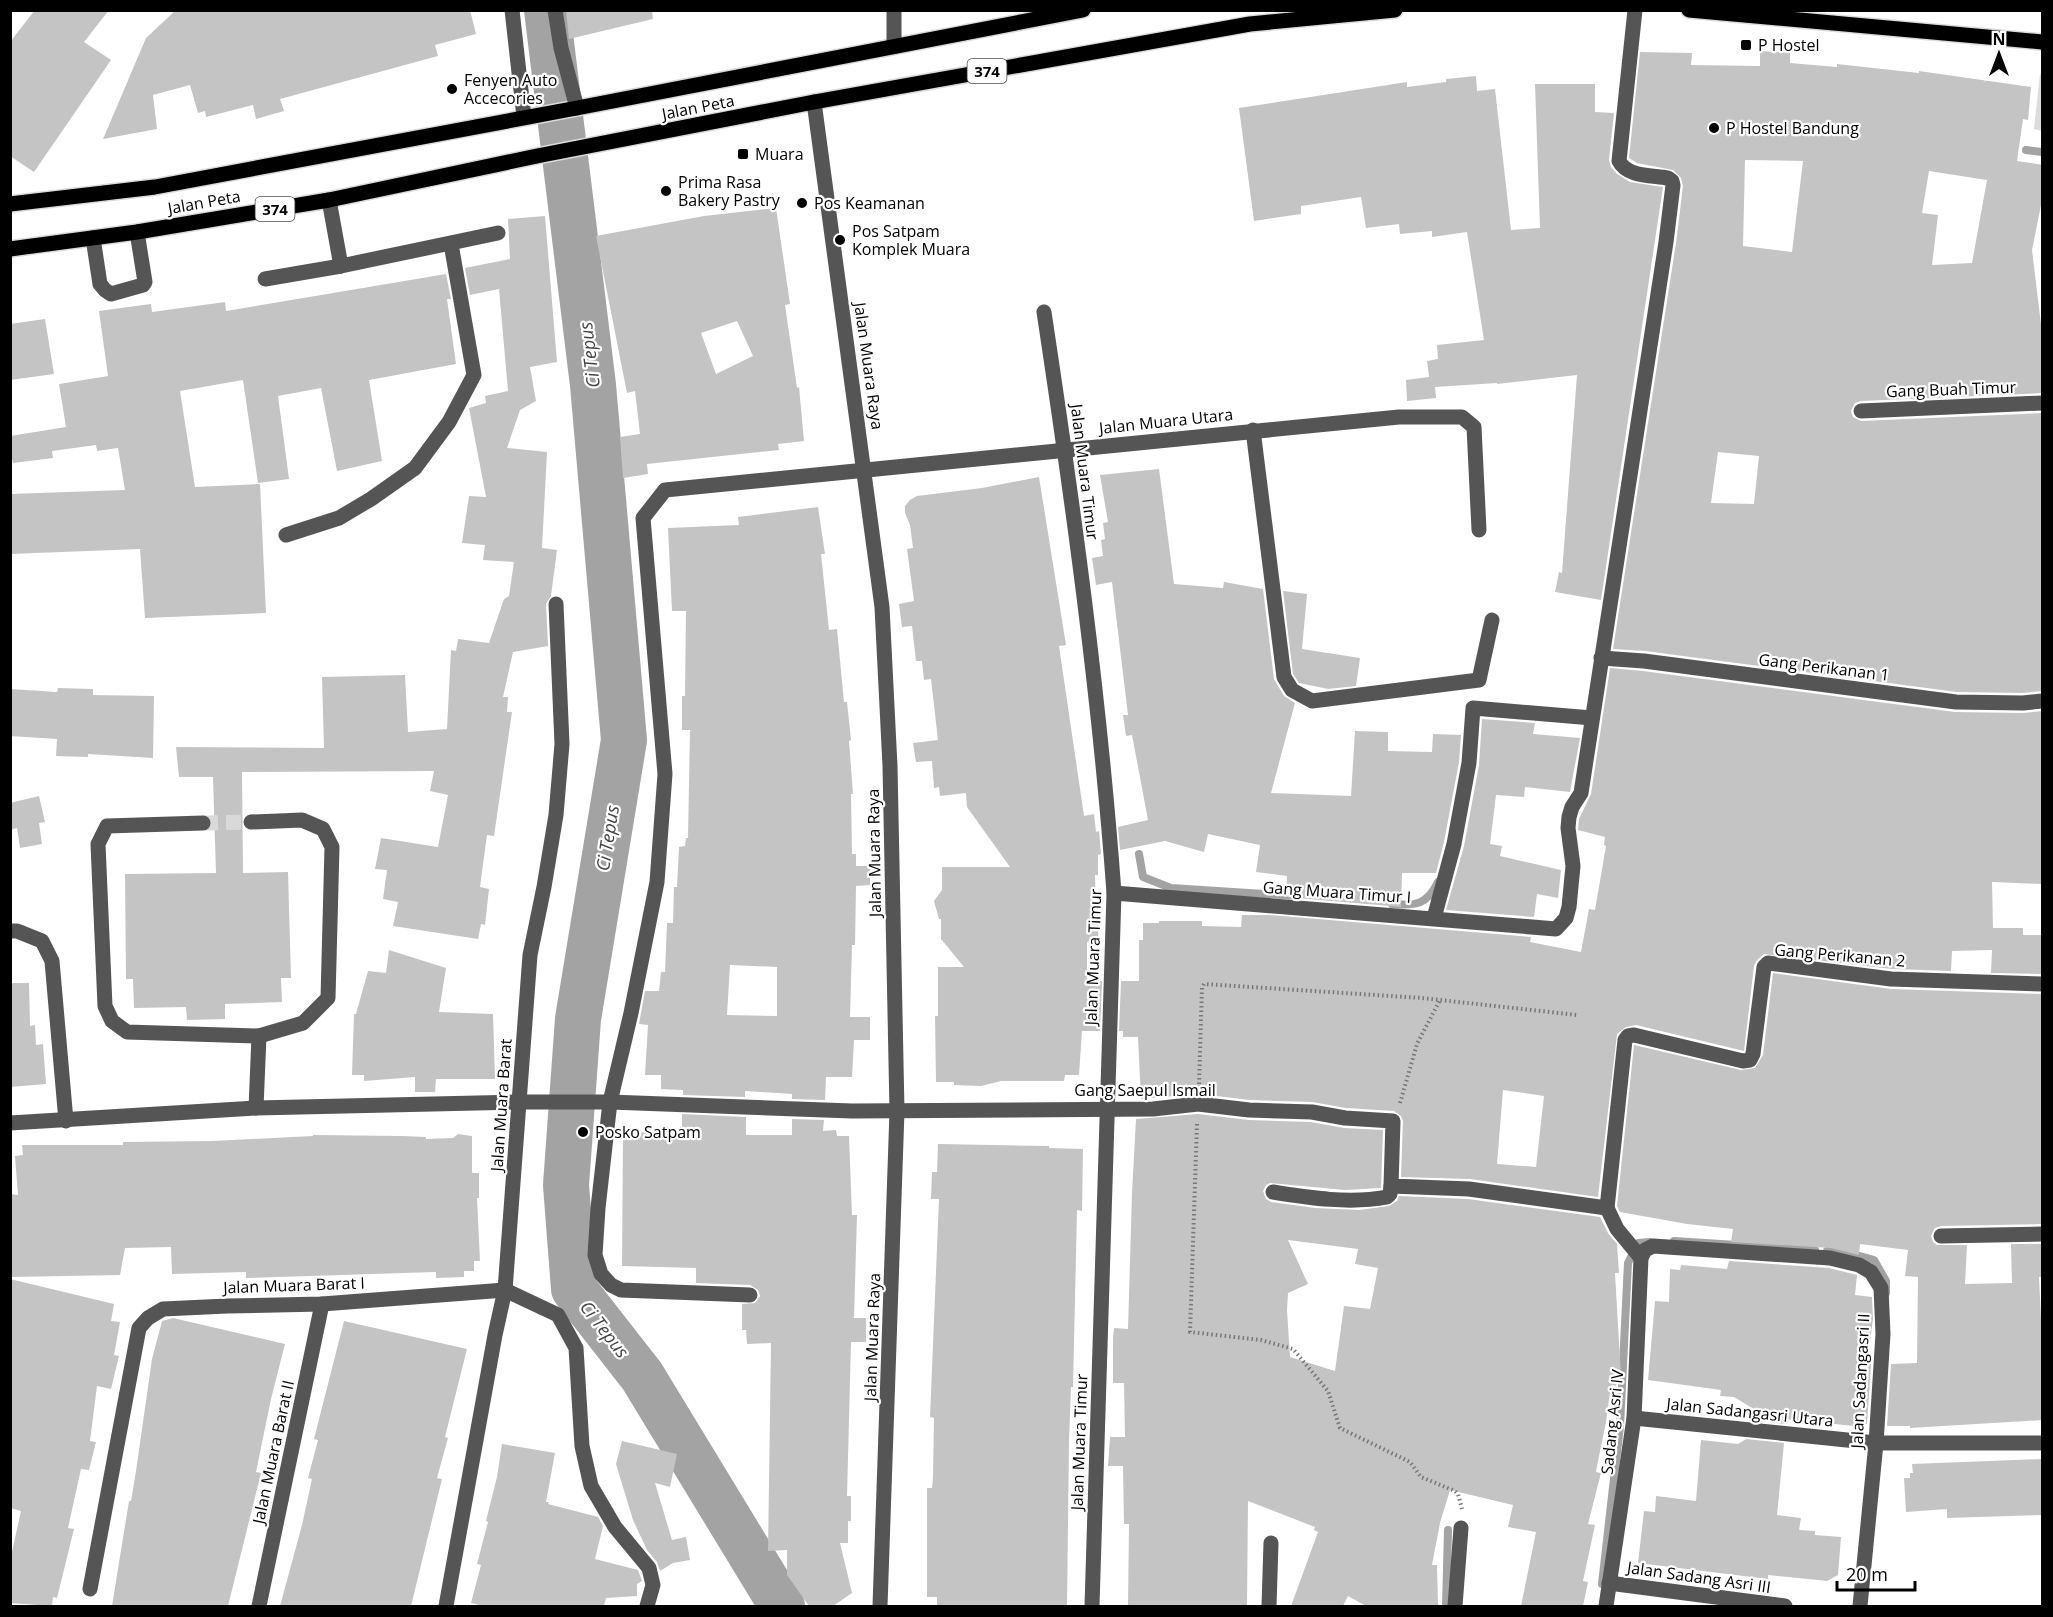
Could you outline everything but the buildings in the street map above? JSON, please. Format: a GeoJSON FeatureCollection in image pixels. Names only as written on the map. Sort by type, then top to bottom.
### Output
{"type":"FeatureCollection","features":[{"type":"Feature","properties":{"kind":"main road","name":"Jalan Peta"},"geometry":{"type":"LineString","coordinates":[[10,204],[155,187],[894,46],[1030,15],[1083,10]]}},
{"type":"Feature","properties":{"kind":"main road","name":"Jalan Peta"},"geometry":{"type":"LineString","coordinates":[[10,249],[137,232],[329,200],[537,156],[814,102],[1250,24],[1395,10]]}},
{"type":"Feature","properties":{"kind":"main road"},"geometry":{"type":"LineString","coordinates":[[1689,10],[2043,42]]}},
{"type":"Feature","properties":{"kind":"street"},"geometry":{"type":"LineString","coordinates":[[512,10],[527,116]]}},
{"type":"Feature","properties":{"kind":"street"},"geometry":{"type":"LineString","coordinates":[[555,10],[573,109]]}},
{"type":"Feature","properties":{"kind":"street"},"geometry":{"type":"LineString","coordinates":[[894,10],[894,46]]}},
{"type":"Feature","properties":{"kind":"street"},"geometry":{"type":"LineString","coordinates":[[1434,918],[1454,844],[1469,763],[1473,708],[1592,718],[1673,185],[1668,178],[1623,169],[1619,161],[1635,10]]}},
{"type":"Feature","properties":{"kind":"street","name":"Jalan Muara Raya"},"geometry":{"type":"LineString","coordinates":[[814,102],[882,608],[888,732],[897,1111],[880,1606]]}},
{"type":"Feature","properties":{"kind":"street"},"geometry":{"type":"LineString","coordinates":[[329,200],[341,266]]}},
{"type":"Feature","properties":{"kind":"street"},"geometry":{"type":"LineString","coordinates":[[93,238],[100,284],[111,294],[143,285],[145,282],[137,232]]}},
{"type":"Feature","properties":{"kind":"street"},"geometry":{"type":"LineString","coordinates":[[265,279],[341,266],[498,233]]}},
{"type":"Feature","properties":{"kind":"street"},"geometry":{"type":"LineString","coordinates":[[286,535],[339,518],[371,499],[415,468],[449,422],[474,375],[451,244]]}},
{"type":"Feature","properties":{"kind":"street","name":"Jalan Muara Timur"},"geometry":{"type":"LineString","coordinates":[[1044,312],[1065,449],[1108,809],[1114,893],[1092,1606]]}},
{"type":"Feature","properties":{"kind":"street","name":"Gang Buah Timur"},"geometry":{"type":"LineString","coordinates":[[1861,411],[2043,404]]}},
{"type":"Feature","properties":{"kind":"street","name":"Jalan Muara Utara"},"geometry":{"type":"LineString","coordinates":[[610,1102],[631,1013],[657,882],[663,818],[665,774],[643,518],[664,490],[1253,430],[1399,417],[1462,417],[1474,427],[1479,530]]}},
{"type":"Feature","properties":{"kind":"street"},"geometry":{"type":"LineString","coordinates":[[1253,430],[1284,677],[1292,690],[1312,701],[1479,680],[1492,620]]}},
{"type":"Feature","properties":{"kind":"street","name":"Jalan Muara Barat"},"geometry":{"type":"LineString","coordinates":[[446,1606],[505,1290],[530,955],[556,815],[562,744],[556,604]]}},
{"type":"Feature","properties":{"kind":"street","name":"Gang Perikanan 1"},"geometry":{"type":"LineString","coordinates":[[1601,658],[1956,702],[2043,701]]}},
{"type":"Feature","properties":{"kind":"street","name":"Gang Muara Timur I"},"geometry":{"type":"LineString","coordinates":[[1114,893],[1556,929],[1566,918],[1569,907],[1573,866],[1568,828],[1569,817],[1581,793],[1592,718]]}},
{"type":"Feature","properties":{"kind":"street"},"geometry":{"type":"LineString","coordinates":[[203,823],[107,826],[98,844],[105,1005],[112,1021],[127,1032],[260,1036],[303,1023],[328,998],[332,847],[323,828],[302,820],[251,822]]}},
{"type":"Feature","properties":{"kind":"street"},"geometry":{"type":"LineString","coordinates":[[10,932],[17,931],[42,941],[52,961],[66,1121]]}},
{"type":"Feature","properties":{"kind":"street","name":"Gang Perikanan 2"},"geometry":{"type":"LineString","coordinates":[[1607,1208],[1625,1040],[1628,1036],[1634,1035],[1743,1061],[1750,1060],[1753,1054],[1764,967],[1768,963],[1891,979],[2043,984]]}},
{"type":"Feature","properties":{"kind":"street"},"geometry":{"type":"LineString","coordinates":[[256,1108],[260,1036]]}},
{"type":"Feature","properties":{"kind":"street","name":"Gang Saepul Ismail"},"geometry":{"type":"LineString","coordinates":[[10,1123],[256,1108],[519,1102],[590,1104],[610,1102],[852,1111],[1153,1109],[1198,1104],[1249,1110],[1312,1112],[1345,1118],[1393,1121]]}},
{"type":"Feature","properties":{"kind":"street"},"geometry":{"type":"LineString","coordinates":[[610,1102],[595,1255],[601,1274],[611,1285],[621,1290],[750,1295]]}},
{"type":"Feature","properties":{"kind":"street"},"geometry":{"type":"LineString","coordinates":[[1273,1192],[1360,1200],[1387,1197],[1390,1194],[1393,1121]]}},
{"type":"Feature","properties":{"kind":"street"},"geometry":{"type":"LineString","coordinates":[[1390,1186],[1470,1189],[1607,1208],[1617,1229],[1636,1253]]}},
{"type":"Feature","properties":{"kind":"street"},"geometry":{"type":"LineString","coordinates":[[1941,1236],[2043,1234]]}},
{"type":"Feature","properties":{"kind":"street","name":"Jalan Sadangasri II"},"geometry":{"type":"LineString","coordinates":[[1636,1253],[1653,1246],[1830,1258],[1860,1265],[1871,1272],[1881,1288],[1883,1335],[1876,1443],[1860,1606]]}},
{"type":"Feature","properties":{"kind":"street","name":"Sadang Asri IV"},"geometry":{"type":"LineString","coordinates":[[1606,1606],[1634,1418],[1636,1253]]}},
{"type":"Feature","properties":{"kind":"street"},"geometry":{"type":"LineString","coordinates":[[505,1290],[558,1315],[576,1348],[582,1446],[591,1486],[615,1527],[649,1568],[653,1585],[647,1606]]}},
{"type":"Feature","properties":{"kind":"street","name":"Jalan Muara Barat I"},"geometry":{"type":"LineString","coordinates":[[90,1589],[139,1328],[148,1318],[163,1310],[322,1304],[505,1290]]}},
{"type":"Feature","properties":{"kind":"street","name":"Jalan Muara Barat II"},"geometry":{"type":"LineString","coordinates":[[259,1606],[322,1304]]}},
{"type":"Feature","properties":{"kind":"street","name":"Jalan Sadangasri Utara"},"geometry":{"type":"LineString","coordinates":[[1634,1418],[1876,1443],[2043,1443]]}},
{"type":"Feature","properties":{"kind":"street"},"geometry":{"type":"LineString","coordinates":[[1455,1606],[1461,1528]]}},
{"type":"Feature","properties":{"kind":"street"},"geometry":{"type":"LineString","coordinates":[[1269,1606],[1272,1543]]}},
{"type":"Feature","properties":{"kind":"street","name":"Jalan Sadang Asri III"},"geometry":{"type":"LineString","coordinates":[[1609,1583],[1785,1606]]}},
{"type":"Feature","properties":{"kind":"path"},"geometry":{"type":"LineString","coordinates":[[1461,1528],[1462,1512],[1458,1494],[1452,1489],[1421,1476],[1410,1462],[1340,1428],[1328,1391],[1293,1349],[1261,1340],[1189,1331],[1202,988],[1204,984],[1440,1000],[1577,1015]]}},
{"type":"Feature","properties":{"kind":"path"},"geometry":{"type":"LineString","coordinates":[[1393,1121],[1401,1102],[1417,1044],[1440,1000]]}},
{"type":"Feature","properties":{"kind":"shaded area"},"geometry":{"type":"Polygon","coordinates":[[[2040,74],[2042,75],[2042,131],[2034,129],[2040,74]]]}},
{"type":"Feature","properties":{"kind":"waterway","name":"Ci Tepus"},"geometry":{"type":"LineString","coordinates":[[547,10],[593,385],[624,740],[578,1019],[566,1185],[574,1289],[642,1376],[782,1606]]}},
{"type":"Feature","properties":{"kind":"waterway"},"geometry":{"type":"LineString","coordinates":[[2026,150],[2042,152]]}},
{"type":"Feature","properties":{"kind":"waterway"},"geometry":{"type":"LineString","coordinates":[[1139,854],[1143,877],[1171,888],[1296,896]]}},
{"type":"Feature","properties":{"kind":"waterway"},"geometry":{"type":"LineString","coordinates":[[1392,904],[1408,905],[1425,900],[1438,882]]}},
{"type":"Feature","properties":{"kind":"waterway"},"geometry":{"type":"LineString","coordinates":[[1674,1241],[1815,1250]]}},
{"type":"Feature","properties":{"kind":"waterway"},"geometry":{"type":"LineString","coordinates":[[1602,1584],[1620,1426],[1628,1263],[1638,1243],[1650,1242]]}},
{"type":"Feature","properties":{"kind":"waterway"},"geometry":{"type":"LineString","coordinates":[[1827,1251],[1849,1253],[1874,1260],[1886,1281],[1886,1293]]}},
{"type":"Feature","properties":{"kind":"waterway"},"geometry":{"type":"LineString","coordinates":[[1446,1606],[1448,1530]]}},
{"type":"Feature","properties":{"kind":"tunnel"},"geometry":{"type":"LineString","coordinates":[[203,823],[251,822]]}},
{"type":"Feature","properties":{"kind":"place","name":"P Hostel"},"geometry":{"type":"Point","coordinates":[1746,45]}},
{"type":"Feature","properties":{"kind":"place","name":"Fenyen Auto Accecories"},"geometry":{"type":"Point","coordinates":[452,89]}},
{"type":"Feature","properties":{"kind":"place","name":"P Hostel Bandung"},"geometry":{"type":"Point","coordinates":[1714,128]}},
{"type":"Feature","properties":{"kind":"place","name":"Muara"},"geometry":{"type":"Point","coordinates":[743,154]}},
{"type":"Feature","properties":{"kind":"place","name":"Prima Rasa Bakery Pastry"},"geometry":{"type":"Point","coordinates":[666,191]}},
{"type":"Feature","properties":{"kind":"place","name":"Pos Keamanan"},"geometry":{"type":"Point","coordinates":[802,203]}},
{"type":"Feature","properties":{"kind":"place","name":"Pos Satpam Komplek Muara"},"geometry":{"type":"Point","coordinates":[840,240]}},
{"type":"Feature","properties":{"kind":"place","name":"Posko Satpam"},"geometry":{"type":"Point","coordinates":[583,1132]}}]}
